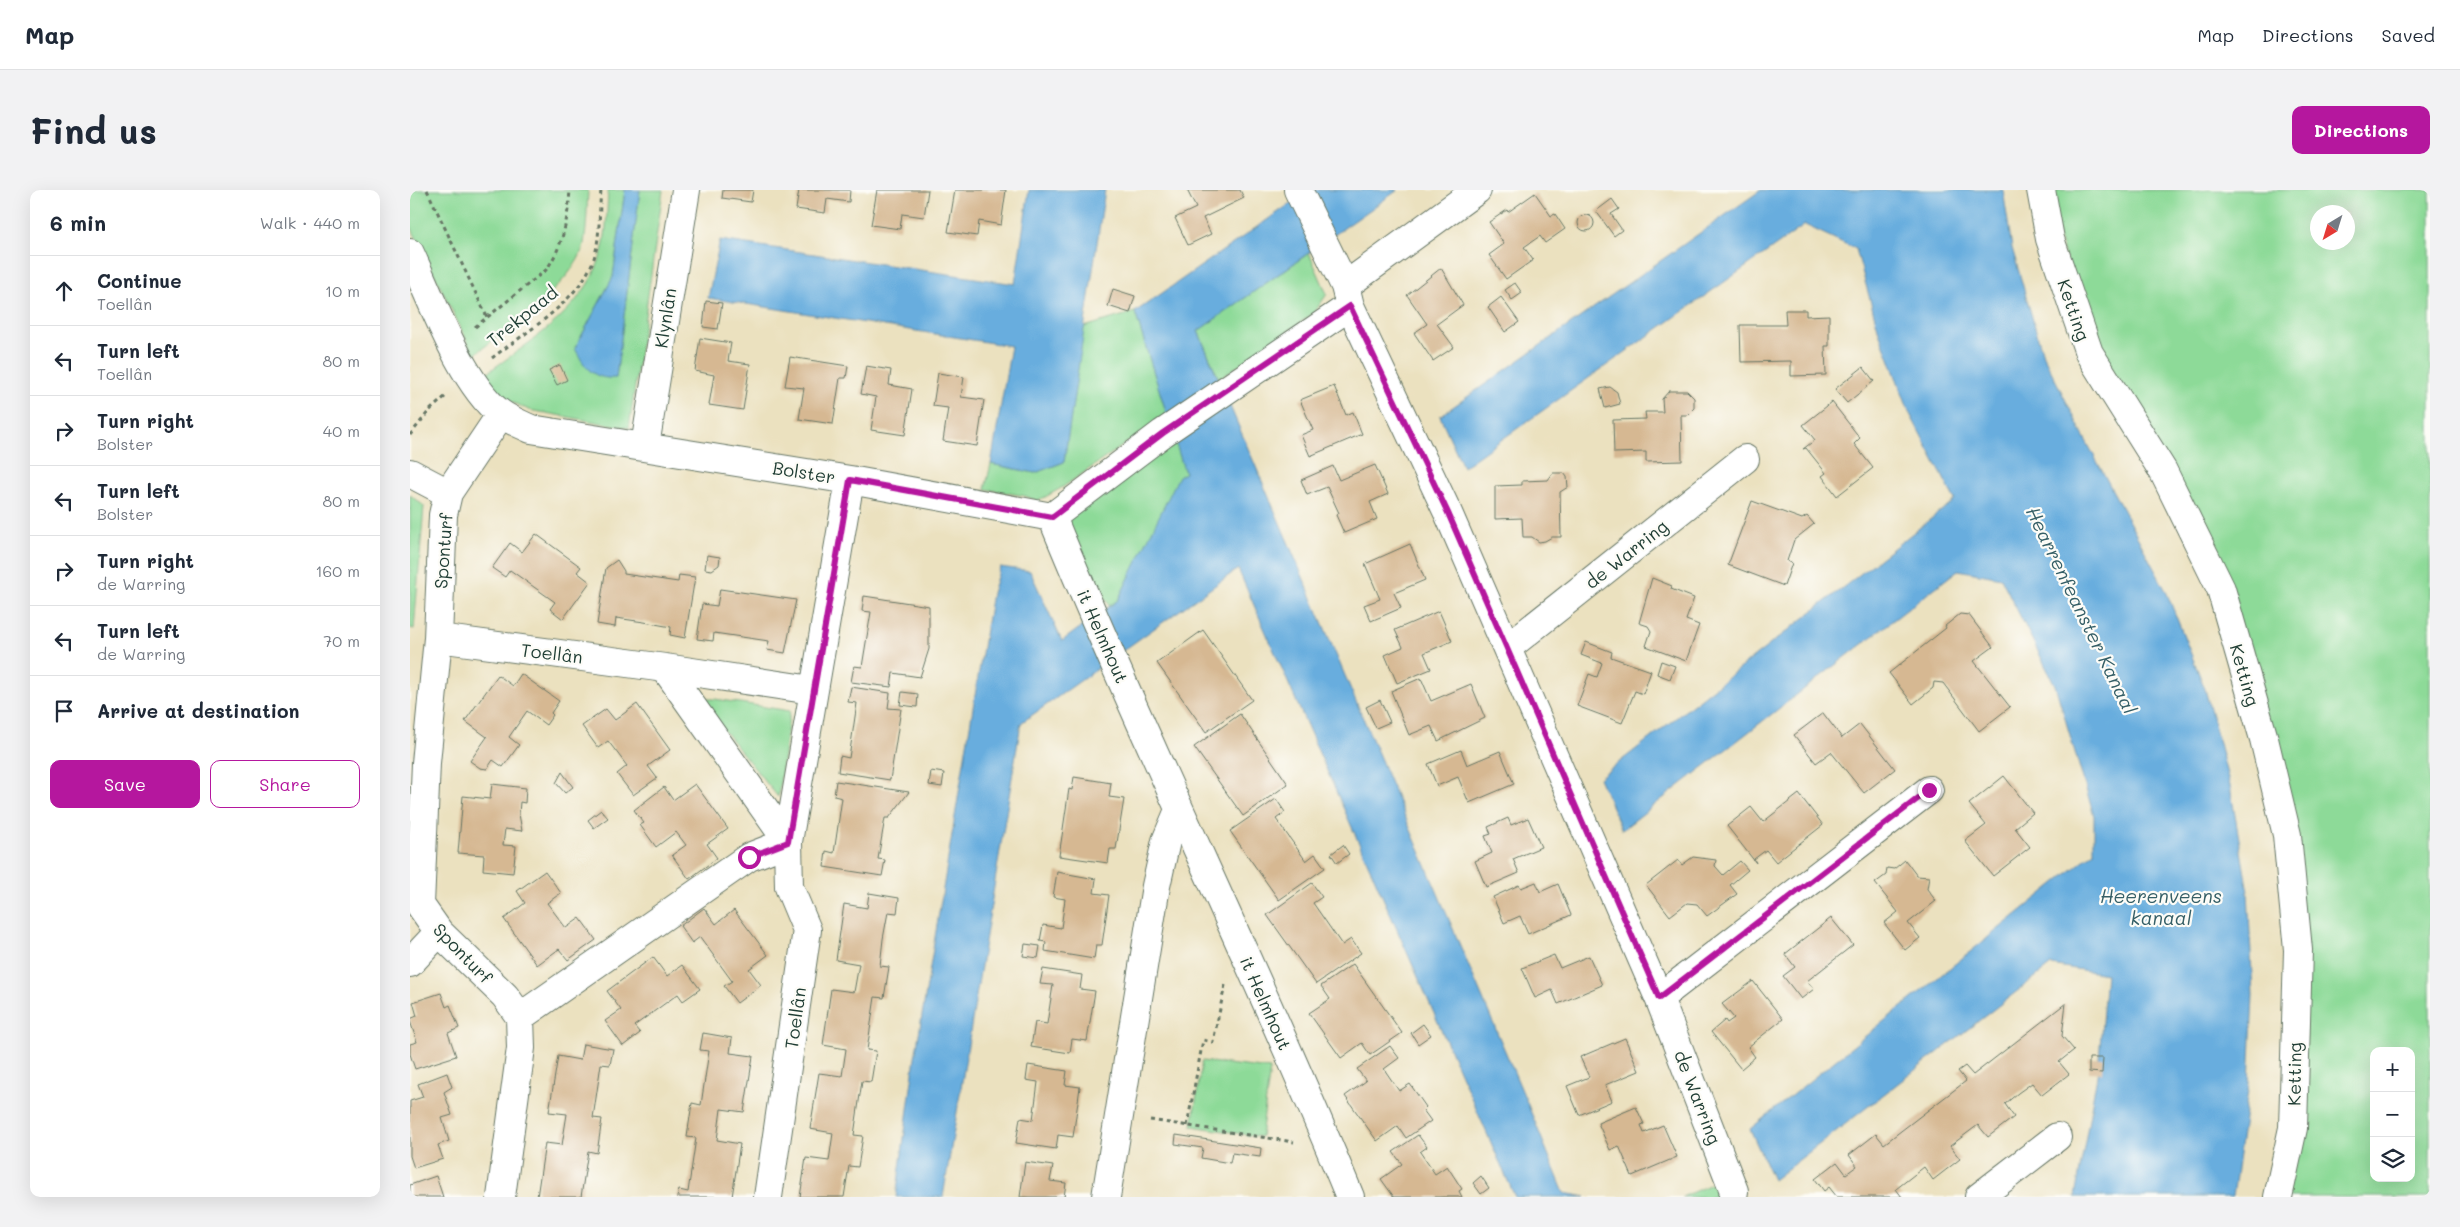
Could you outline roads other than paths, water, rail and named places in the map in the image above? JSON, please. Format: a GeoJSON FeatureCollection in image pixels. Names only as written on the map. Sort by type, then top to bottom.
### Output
{"type":"FeatureCollection","features":[{"type":"Feature","properties":{"kind":"street","name":"Klynlân"},"geometry":{"type":"LineString","coordinates":[[645,446],[686,190]]}},
{"type":"Feature","properties":{"kind":"street","name":"de Warring"},"geometry":{"type":"LineString","coordinates":[[1298,190],[1448,513],[1659,998],[1734,1190],[1733,1197]]}},
{"type":"Feature","properties":{"kind":"street"},"geometry":{"type":"LineString","coordinates":[[1052,517],[1163,433],[1232,386],[1347,296],[1477,190]]}},
{"type":"Feature","properties":{"kind":"street","name":"Ketting"},"geometry":{"type":"LineString","coordinates":[[2041,190],[2050,239],[2089,353],[2163,471],[2221,589],[2264,739],[2286,835],[2298,950],[2293,1128],[2278,1197]]}},
{"type":"Feature","properties":{"kind":"street","name":"Bolster"},"geometry":{"type":"LineString","coordinates":[[410,253],[468,376],[484,398],[501,414],[531,429],[850,480],[1052,517]]}},
{"type":"Feature","properties":{"kind":"street"},"geometry":{"type":"LineString","coordinates":[[410,473],[448,493],[501,414]]}},
{"type":"Feature","properties":{"kind":"street","name":"de Warring"},"geometry":{"type":"LineString","coordinates":[[1507,648],[1745,459]]}},
{"type":"Feature","properties":{"kind":"street","name":"Toellân"},"geometry":{"type":"LineString","coordinates":[[768,1197],[807,930],[789,887],[788,842],[812,690],[850,480]]}},
{"type":"Feature","properties":{"kind":"street","name":"Sponturf"},"geometry":{"type":"LineString","coordinates":[[448,493],[443,516],[438,638],[418,762],[420,905],[439,932],[505,996],[520,1017]]}},
{"type":"Feature","properties":{"kind":"street","name":"it Helmhout"},"geometry":{"type":"LineString","coordinates":[[1052,517],[1179,810],[1237,935],[1350,1197]]}},
{"type":"Feature","properties":{"kind":"street","name":"Toellân"},"geometry":{"type":"LineString","coordinates":[[438,638],[665,668],[812,690]]}},
{"type":"Feature","properties":{"kind":"street"},"geometry":{"type":"LineString","coordinates":[[500,1197],[521,1048],[520,1017],[749,857],[788,842],[665,668]]}},
{"type":"Feature","properties":{"kind":"street"},"geometry":{"type":"LineString","coordinates":[[1659,998],[1929,790]]}},
{"type":"Feature","properties":{"kind":"street"},"geometry":{"type":"LineString","coordinates":[[1106,1197],[1156,886],[1166,841],[1179,810]]}},
{"type":"Feature","properties":{"kind":"street"},"geometry":{"type":"LineString","coordinates":[[410,963],[439,932]]}},
{"type":"Feature","properties":{"kind":"street"},"geometry":{"type":"LineString","coordinates":[[1979,1197],[2056,1137]]}},
{"type":"Feature","properties":{"kind":"water"},"geometry":{"type":"Polygon","coordinates":[[[625,190],[640,190],[616,378],[608,378],[601,377],[590,371],[575,348],[613,277],[625,190]]]}},
{"type":"Feature","properties":{"kind":"water"},"geometry":{"type":"Polygon","coordinates":[[[1029,190],[1105,190],[1064,462],[1035,473],[991,464],[1011,346],[708,298],[720,240],[1015,284],[1029,190]]]}},
{"type":"Feature","properties":{"kind":"water"},"geometry":{"type":"Polygon","coordinates":[[[1310,190],[1398,190],[1198,331],[1564,1193],[1586,1197],[1515,1197],[1238,569],[1021,723],[943,1197],[896,1197],[915,1058],[992,593],[1000,567],[1030,571],[1062,641],[1118,600],[1179,476],[1185,473],[1135,312],[1310,190]]]}},
{"type":"Feature","properties":{"kind":"water","name":"Heerenveens kanaal"},"geometry":{"type":"Polygon","coordinates":[[[1761,190],[2003,190],[2012,248],[2043,355],[2083,435],[2166,591],[2205,689],[2230,786],[2248,892],[2253,995],[2249,1083],[2233,1197],[2075,1197],[2098,1070],[2106,974],[2051,965],[1773,1180],[1750,1129],[2094,852],[2094,816],[2055,685],[2001,578],[1958,570],[1622,830],[1599,778],[1955,500],[1910,414],[1879,332],[1856,249],[1805,225],[1463,467],[1440,416],[1761,190]]]}},
{"type":"Feature","properties":{"kind":"water label","name":"Hearrenfeanster Kanaal"},"geometry":{"type":"Point","coordinates":[2082,610]}}]}
